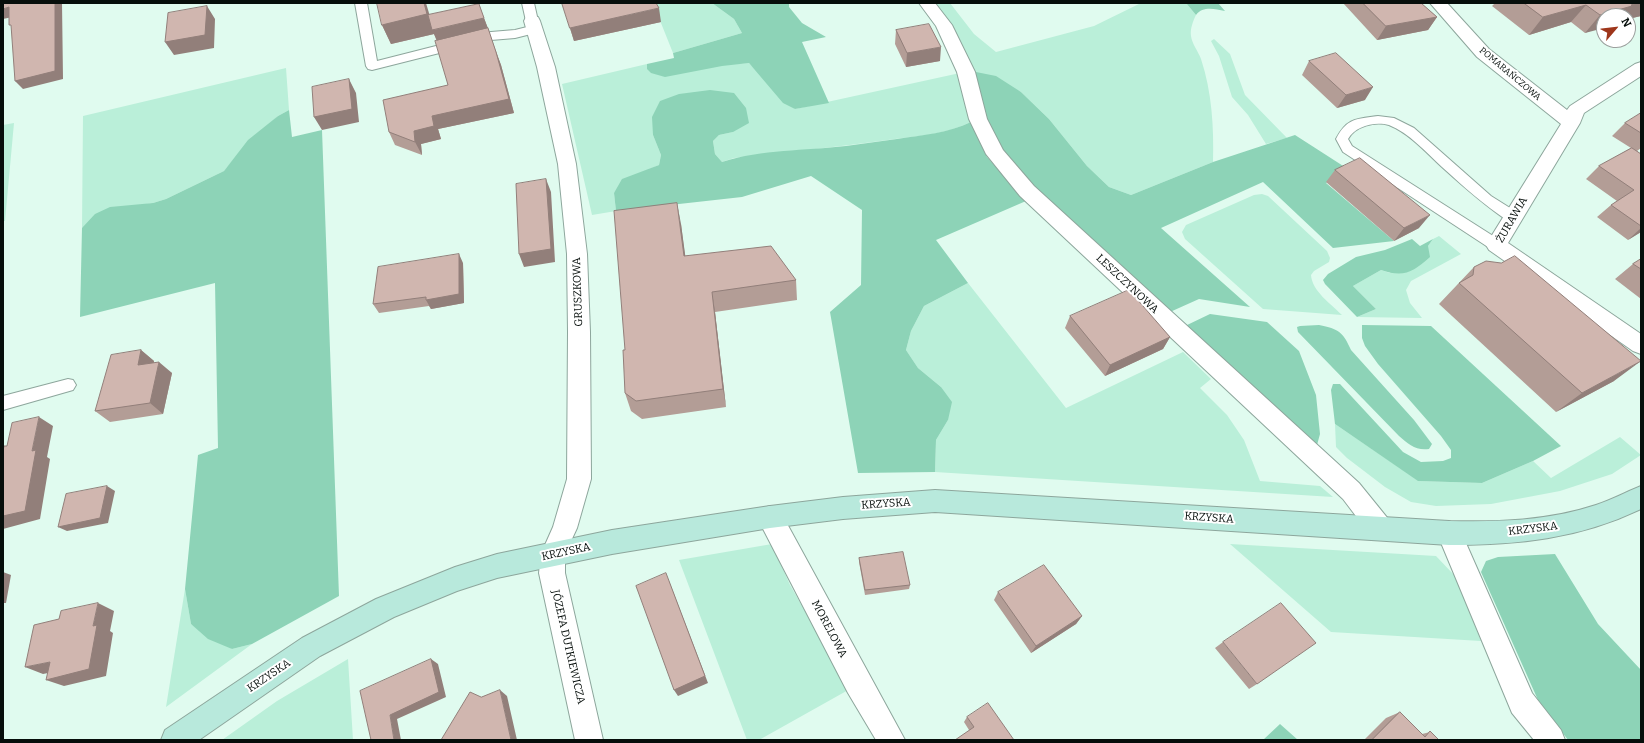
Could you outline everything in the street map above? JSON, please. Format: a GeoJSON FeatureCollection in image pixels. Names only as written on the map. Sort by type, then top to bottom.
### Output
{"type":"FeatureCollection","features":[{"type":"Feature","properties":{"kind":"street","name":"LESZCZYNOWA"},"geometry":{"type":"LineString","coordinates":[[927,3],[944,25],[966,72],[978,119],[995,154],[1022,186],[1351,491],[1380,528]]}},
{"type":"Feature","properties":{"kind":"street","name":"POMARAŃCZOWA"},"geometry":{"type":"LineString","coordinates":[[1438,3],[1483,53],[1570,123]]}},
{"type":"Feature","properties":{"kind":"street","name":"GRUSZKOWA"},"geometry":{"type":"LineString","coordinates":[[532,18],[546,67],[567,164],[577,254],[579,332],[579,479],[565,528],[553,554]]}},
{"type":"Feature","properties":{"kind":"street","name":"ŻURAWIA"},"geometry":{"type":"LineString","coordinates":[[1641,68],[1576,110],[1570,123],[1496,246],[1641,345]]}},
{"type":"Feature","properties":{"kind":"street","name":"KRZYSKA"},"geometry":{"type":"LineString","coordinates":[[175,740],[311,647],[385,608],[455,579],[497,566],[612,542],[770,517],[843,508],[935,501],[1449,533],[1497,534],[1538,530],[1567,525],[1601,515],[1641,497]]}},
{"type":"Feature","properties":{"kind":"street","name":"MORELOWA"},"geometry":{"type":"LineString","coordinates":[[770,517],[858,683],[891,740]]}},
{"type":"Feature","properties":{"kind":"street"},"geometry":{"type":"LineString","coordinates":[[1449,533],[1522,703],[1550,740]]}},
{"type":"Feature","properties":{"kind":"street","name":"JÓZEFA DUTKIEWICZA"},"geometry":{"type":"LineString","coordinates":[[553,554],[552,573],[589,740]]}},
{"type":"Feature","properties":{"kind":"lane","name":"GRUSZKOWA"},"geometry":{"type":"LineString","coordinates":[[361,3],[372,66],[491,36],[515,34],[532,18]]}},
{"type":"Feature","properties":{"kind":"lane"},"geometry":{"type":"LineString","coordinates":[[1496,246],[1347,149],[1342,139],[1346,130],[1358,123],[1378,120],[1390,121],[1410,131],[1486,199],[1513,217]]}},
{"type":"Feature","properties":{"kind":"lane"},"geometry":{"type":"LineString","coordinates":[[3,403],[68,385]]}},
{"type":"Feature","properties":{"kind":"green space"},"geometry":{"type":"Polygon","coordinates":[[[653,3],[712,3],[734,19],[742,33],[673,53],[653,3]]]}},
{"type":"Feature","properties":{"kind":"green space"},"geometry":{"type":"Polygon","coordinates":[[[712,3],[789,3],[789,7],[802,23],[826,37],[802,42],[829,103],[795,109],[783,103],[749,63],[722,66],[665,77],[651,73],[647,69],[647,64],[674,58],[673,53],[742,33],[734,19],[712,3]]]}},
{"type":"Feature","properties":{"kind":"green space"},"geometry":{"type":"Polygon","coordinates":[[[933,3],[950,3],[974,34],[996,52],[1094,26],[1141,3],[1186,3],[1196,15],[1192,25],[1191,36],[1201,59],[1208,84],[1213,123],[1213,162],[1131,195],[1109,187],[1087,166],[1049,119],[1021,92],[971,71],[933,3]]]}},
{"type":"Feature","properties":{"kind":"green space"},"geometry":{"type":"Polygon","coordinates":[[[1186,3],[1218,3],[1225,11],[1205,9],[1196,15],[1186,3]]]}},
{"type":"Feature","properties":{"kind":"green space"},"geometry":{"type":"Polygon","coordinates":[[[1214,39],[1230,54],[1245,95],[1287,138],[1266,144],[1248,115],[1232,97],[1219,56],[1211,41],[1214,39]]]}},
{"type":"Feature","properties":{"kind":"green space"},"geometry":{"type":"Polygon","coordinates":[[[749,63],[795,109],[960,73],[971,122],[951,130],[931,134],[734,158],[722,162],[715,154],[713,141],[719,135],[733,132],[653,135],[661,155],[659,165],[643,172],[614,193],[616,211],[592,215],[562,84],[647,64],[647,69],[749,63]]]}},
{"type":"Feature","properties":{"kind":"green space"},"geometry":{"type":"Polygon","coordinates":[[[286,68],[289,110],[278,116],[235,158],[224,171],[166,199],[153,203],[133,206],[82,228],[83,116],[286,68]]]}},
{"type":"Feature","properties":{"kind":"green space"},"geometry":{"type":"Polygon","coordinates":[[[971,71],[996,76],[1021,92],[1049,119],[1087,166],[1109,187],[1131,195],[1213,162],[1295,135],[1351,171],[1326,183],[1394,241],[1333,248],[1263,182],[1161,228],[1250,307],[1199,299],[1170,312],[1031,186],[1002,152],[981,106],[971,71]]]}},
{"type":"Feature","properties":{"kind":"green space"},"geometry":{"type":"Polygon","coordinates":[[[710,90],[734,93],[746,108],[749,123],[733,132],[719,135],[713,141],[715,154],[722,162],[768,153],[846,146],[926,135],[953,129],[971,122],[987,157],[1026,201],[936,240],[968,283],[924,306],[911,331],[906,350],[918,368],[941,387],[952,402],[948,420],[936,440],[935,472],[858,473],[830,312],[861,285],[862,210],[811,176],[742,197],[616,211],[614,193],[622,179],[659,165],[661,155],[653,135],[652,117],[660,101],[679,94],[710,90]]]}},
{"type":"Feature","properties":{"kind":"green space"},"geometry":{"type":"Polygon","coordinates":[[[289,110],[292,137],[322,130],[339,596],[252,644],[232,649],[208,639],[191,624],[185,589],[198,455],[218,448],[215,283],[80,317],[82,228],[95,214],[110,207],[153,203],[166,199],[224,171],[248,140],[278,116],[289,110]]]}},
{"type":"Feature","properties":{"kind":"green space"},"geometry":{"type":"Polygon","coordinates":[[[14,123],[5,221],[3,221],[3,125],[14,123]]]}},
{"type":"Feature","properties":{"kind":"green space"},"geometry":{"type":"Polygon","coordinates":[[[1262,194],[1268,196],[1327,251],[1330,258],[1329,262],[1314,271],[1311,275],[1312,281],[1318,292],[1342,315],[1263,309],[1185,239],[1182,232],[1186,225],[1254,195],[1262,194]]]}},
{"type":"Feature","properties":{"kind":"green space"},"geometry":{"type":"Polygon","coordinates":[[[1439,236],[1461,254],[1411,281],[1406,290],[1410,303],[1422,318],[1357,317],[1376,309],[1353,286],[1381,270],[1390,273],[1428,246],[1433,239],[1439,236]]]}},
{"type":"Feature","properties":{"kind":"green space"},"geometry":{"type":"Polygon","coordinates":[[[1412,239],[1420,246],[1433,239],[1428,246],[1430,257],[1424,262],[1408,272],[1396,273],[1381,270],[1353,286],[1376,309],[1357,317],[1325,284],[1323,280],[1328,274],[1356,257],[1385,250],[1412,239]]]}},
{"type":"Feature","properties":{"kind":"green space"},"geometry":{"type":"Polygon","coordinates":[[[968,283],[1066,408],[1183,352],[1211,379],[1200,388],[1227,415],[1244,440],[1260,481],[1320,486],[1333,497],[935,472],[936,440],[948,420],[941,387],[918,368],[906,350],[911,331],[924,306],[968,283]]]}},
{"type":"Feature","properties":{"kind":"green space"},"geometry":{"type":"Polygon","coordinates":[[[1210,314],[1267,322],[1299,351],[1316,395],[1320,434],[1317,445],[1185,326],[1210,314]]]}},
{"type":"Feature","properties":{"kind":"green space"},"geometry":{"type":"Polygon","coordinates":[[[1319,325],[1336,330],[1343,335],[1351,350],[1414,420],[1432,444],[1429,449],[1416,448],[1399,436],[1298,332],[1297,327],[1300,326],[1319,325]]]}},
{"type":"Feature","properties":{"kind":"green space"},"geometry":{"type":"Polygon","coordinates":[[[1362,325],[1431,326],[1561,446],[1533,461],[1482,483],[1418,481],[1335,424],[1331,390],[1333,384],[1340,384],[1403,452],[1421,462],[1443,461],[1451,458],[1451,450],[1441,436],[1378,364],[1365,346],[1362,338],[1362,325]]]}},
{"type":"Feature","properties":{"kind":"green space"},"geometry":{"type":"Polygon","coordinates":[[[1335,424],[1419,481],[1482,483],[1533,461],[1551,478],[1620,437],[1641,455],[1612,474],[1560,491],[1491,504],[1436,506],[1411,502],[1385,487],[1347,458],[1336,447],[1335,424]]]}},
{"type":"Feature","properties":{"kind":"green space"},"geometry":{"type":"Polygon","coordinates":[[[772,544],[790,585],[850,689],[759,740],[747,740],[679,560],[772,544]]]}},
{"type":"Feature","properties":{"kind":"green space"},"geometry":{"type":"Polygon","coordinates":[[[1230,544],[1436,556],[1455,576],[1481,641],[1331,632],[1230,544]]]}},
{"type":"Feature","properties":{"kind":"green space"},"geometry":{"type":"Polygon","coordinates":[[[1555,554],[1598,624],[1641,670],[1641,740],[1568,740],[1538,700],[1481,572],[1486,561],[1498,557],[1555,554]]]}},
{"type":"Feature","properties":{"kind":"green space"},"geometry":{"type":"Polygon","coordinates":[[[185,589],[191,624],[232,649],[252,644],[166,707],[185,589]]]}},
{"type":"Feature","properties":{"kind":"green space"},"geometry":{"type":"Polygon","coordinates":[[[348,659],[353,740],[222,740],[277,701],[348,659]]]}},
{"type":"Feature","properties":{"kind":"green space"},"geometry":{"type":"Polygon","coordinates":[[[1280,724],[1298,740],[1263,740],[1280,724]]]}},
{"type":"Feature","properties":{"kind":"building"},"geometry":{"type":"Polygon","coordinates":[[[3,3],[55,3],[55,71],[15,81],[11,25],[9,25],[9,7],[3,9],[3,3]]]}},
{"type":"Feature","properties":{"kind":"building"},"geometry":{"type":"Polygon","coordinates":[[[377,3],[424,3],[427,14],[382,25],[377,3]]]}},
{"type":"Feature","properties":{"kind":"building"},"geometry":{"type":"Polygon","coordinates":[[[562,3],[656,3],[659,8],[570,28],[562,3]]]}},
{"type":"Feature","properties":{"kind":"building"},"geometry":{"type":"Polygon","coordinates":[[[1363,3],[1421,3],[1437,17],[1386,26],[1363,3]]]}},
{"type":"Feature","properties":{"kind":"building"},"geometry":{"type":"Polygon","coordinates":[[[1524,3],[1638,3],[1625,8],[1596,8],[1596,12],[1586,5],[1543,17],[1524,3]]]}},
{"type":"Feature","properties":{"kind":"building"},"geometry":{"type":"Polygon","coordinates":[[[479,4],[484,18],[432,30],[428,15],[479,4]]]}},
{"type":"Feature","properties":{"kind":"building"},"geometry":{"type":"Polygon","coordinates":[[[207,6],[205,35],[165,42],[168,13],[207,6]]]}},
{"type":"Feature","properties":{"kind":"building"},"geometry":{"type":"Polygon","coordinates":[[[929,24],[941,47],[907,53],[896,30],[929,24]]]}},
{"type":"Feature","properties":{"kind":"building"},"geometry":{"type":"Polygon","coordinates":[[[488,28],[509,99],[432,116],[434,126],[414,131],[415,142],[389,132],[383,100],[448,85],[435,41],[488,28]]]}},
{"type":"Feature","properties":{"kind":"building"},"geometry":{"type":"Polygon","coordinates":[[[1336,53],[1373,87],[1346,95],[1309,61],[1336,53]]]}},
{"type":"Feature","properties":{"kind":"building"},"geometry":{"type":"Polygon","coordinates":[[[349,79],[352,109],[314,117],[312,87],[349,79]]]}},
{"type":"Feature","properties":{"kind":"building"},"geometry":{"type":"Polygon","coordinates":[[[1641,113],[1641,133],[1625,123],[1641,113]]]}},
{"type":"Feature","properties":{"kind":"building"},"geometry":{"type":"Polygon","coordinates":[[[1632,148],[1641,154],[1641,226],[1611,205],[1634,190],[1599,166],[1632,148]]]}},
{"type":"Feature","properties":{"kind":"building"},"geometry":{"type":"Polygon","coordinates":[[[1360,158],[1430,215],[1404,228],[1335,170],[1360,158]]]}},
{"type":"Feature","properties":{"kind":"building"},"geometry":{"type":"Polygon","coordinates":[[[546,179],[551,249],[519,254],[516,184],[546,179]]]}},
{"type":"Feature","properties":{"kind":"building"},"geometry":{"type":"Polygon","coordinates":[[[677,203],[684,256],[771,246],[796,280],[712,292],[723,389],[636,401],[625,393],[623,350],[625,350],[614,211],[677,203]]]}},
{"type":"Feature","properties":{"kind":"building"},"geometry":{"type":"Polygon","coordinates":[[[459,254],[459,294],[426,300],[426,297],[373,304],[378,267],[459,254]]]}},
{"type":"Feature","properties":{"kind":"building"},"geometry":{"type":"Polygon","coordinates":[[[1515,256],[1641,361],[1582,393],[1459,283],[1473,275],[1474,267],[1486,261],[1501,263],[1515,256]]]}},
{"type":"Feature","properties":{"kind":"building"},"geometry":{"type":"Polygon","coordinates":[[[1641,259],[1641,269],[1633,264],[1641,259]]]}},
{"type":"Feature","properties":{"kind":"building"},"geometry":{"type":"Polygon","coordinates":[[[1129,290],[1170,337],[1110,365],[1070,316],[1129,290]]]}},
{"type":"Feature","properties":{"kind":"building"},"geometry":{"type":"Polygon","coordinates":[[[141,350],[138,365],[159,362],[150,403],[95,411],[111,355],[141,350]]]}},
{"type":"Feature","properties":{"kind":"building"},"geometry":{"type":"Polygon","coordinates":[[[39,417],[32,451],[36,450],[25,511],[3,516],[3,451],[4,446],[7,446],[12,423],[39,417]]]}},
{"type":"Feature","properties":{"kind":"building"},"geometry":{"type":"Polygon","coordinates":[[[107,486],[100,518],[58,527],[66,494],[107,486]]]}},
{"type":"Feature","properties":{"kind":"building"},"geometry":{"type":"Polygon","coordinates":[[[903,552],[910,585],[865,590],[859,558],[903,552]]]}},
{"type":"Feature","properties":{"kind":"building"},"geometry":{"type":"Polygon","coordinates":[[[1044,565],[1082,616],[1036,646],[998,592],[1044,565]]]}},
{"type":"Feature","properties":{"kind":"building"},"geometry":{"type":"Polygon","coordinates":[[[666,573],[705,676],[674,690],[636,586],[666,573]]]}},
{"type":"Feature","properties":{"kind":"building"},"geometry":{"type":"Polygon","coordinates":[[[98,603],[93,626],[97,625],[89,669],[46,680],[50,662],[25,667],[34,625],[59,619],[61,611],[98,603]]]}},
{"type":"Feature","properties":{"kind":"building"},"geometry":{"type":"Polygon","coordinates":[[[1281,603],[1316,643],[1257,684],[1223,642],[1281,603]]]}},
{"type":"Feature","properties":{"kind":"building"},"geometry":{"type":"Polygon","coordinates":[[[431,659],[439,692],[390,715],[394,740],[371,740],[360,691],[431,659]]]}},
{"type":"Feature","properties":{"kind":"building"},"geometry":{"type":"Polygon","coordinates":[[[500,690],[511,740],[441,740],[470,692],[481,697],[500,690]]]}},
{"type":"Feature","properties":{"kind":"building"},"geometry":{"type":"Polygon","coordinates":[[[988,703],[1014,740],[955,740],[974,727],[967,717],[988,703]]]}},
{"type":"Feature","properties":{"kind":"building"},"geometry":{"type":"Polygon","coordinates":[[[1400,712],[1425,737],[1430,731],[1439,740],[1372,740],[1400,712]]]}}]}
